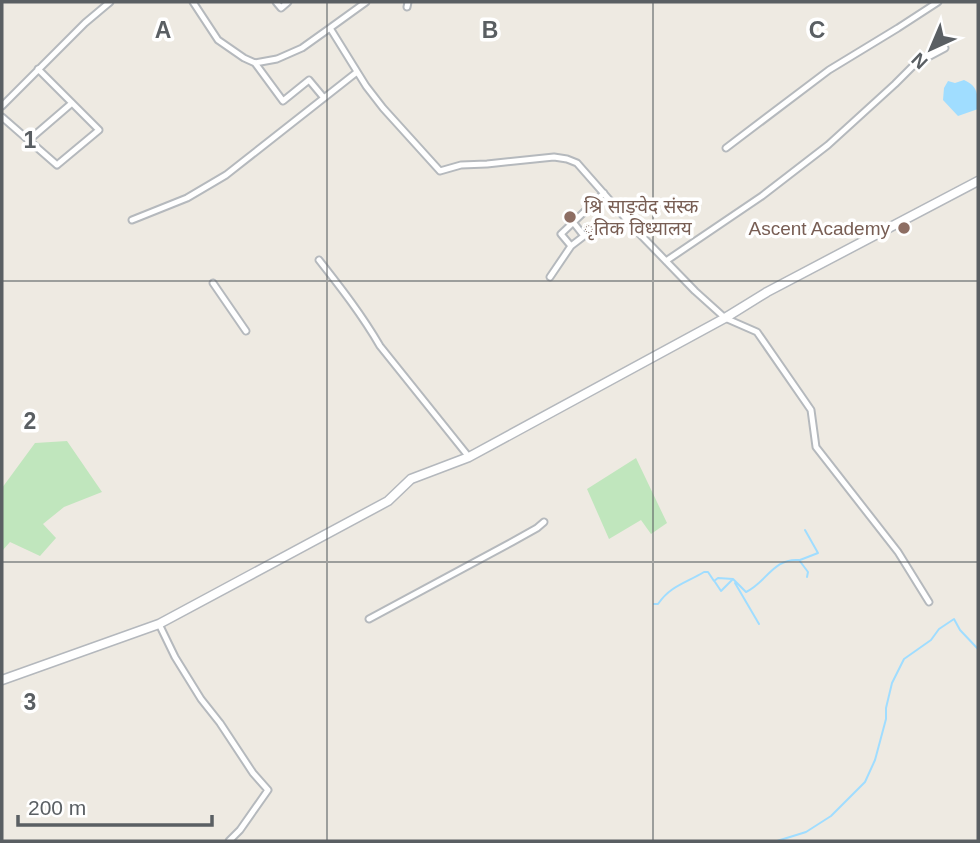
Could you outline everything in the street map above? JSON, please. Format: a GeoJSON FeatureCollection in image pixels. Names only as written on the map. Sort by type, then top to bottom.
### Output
{"type":"FeatureCollection","features":[{"type":"Feature","properties":{"kind":"street"},"geometry":{"type":"LineString","coordinates":[[2,106],[110,2]]}},
{"type":"Feature","properties":{"kind":"street"},"geometry":{"type":"LineString","coordinates":[[193,2],[218,40],[255,63],[283,101],[309,80],[324,98]]}},
{"type":"Feature","properties":{"kind":"street"},"geometry":{"type":"LineString","coordinates":[[276,2],[281,8],[288,2]]}},
{"type":"Feature","properties":{"kind":"street"},"geometry":{"type":"LineString","coordinates":[[255,63],[276,59],[302,48],[366,2]]}},
{"type":"Feature","properties":{"kind":"street"},"geometry":{"type":"LineString","coordinates":[[726,148],[829,70],[938,2]]}},
{"type":"Feature","properties":{"kind":"street"},"geometry":{"type":"LineString","coordinates":[[330,28],[383,108],[440,171],[461,165],[554,157],[577,163],[695,291],[725,318],[757,332],[811,410],[816,447],[898,552],[929,602]]}},
{"type":"Feature","properties":{"kind":"street"},"geometry":{"type":"LineString","coordinates":[[666,261],[762,196],[828,145],[915,64],[944,48]]}},
{"type":"Feature","properties":{"kind":"street"},"geometry":{"type":"LineString","coordinates":[[2,117],[57,165],[99,130],[38,69]]}},
{"type":"Feature","properties":{"kind":"street"},"geometry":{"type":"LineString","coordinates":[[132,220],[187,198],[226,175],[357,72]]}},
{"type":"Feature","properties":{"kind":"street"},"geometry":{"type":"LineString","coordinates":[[29,140],[72,103]]}},
{"type":"Feature","properties":{"kind":"street"},"geometry":{"type":"LineString","coordinates":[[2,680],[159,624],[388,501],[411,479],[469,457],[725,318],[767,292],[978,181]]}},
{"type":"Feature","properties":{"kind":"street"},"geometry":{"type":"LineString","coordinates":[[571,246],[561,234],[604,193]]}},
{"type":"Feature","properties":{"kind":"street"},"geometry":{"type":"LineString","coordinates":[[550,277],[571,246],[584,236],[573,222]]}},
{"type":"Feature","properties":{"kind":"street"},"geometry":{"type":"LineString","coordinates":[[319,260],[354,305],[380,346],[469,457]]}},
{"type":"Feature","properties":{"kind":"street"},"geometry":{"type":"LineString","coordinates":[[213,283],[246,331]]}},
{"type":"Feature","properties":{"kind":"street"},"geometry":{"type":"LineString","coordinates":[[369,620],[544,522]]}},
{"type":"Feature","properties":{"kind":"street"},"geometry":{"type":"LineString","coordinates":[[159,624],[178,664],[253,773],[268,790],[229,841]]}},
{"type":"Feature","properties":{"kind":"green space"},"geometry":{"type":"Polygon","coordinates":[[[67,441],[102,492],[64,507],[43,524],[56,538],[40,556],[10,542],[2,551],[2,488],[35,443],[67,441]]]}},
{"type":"Feature","properties":{"kind":"green space"},"geometry":{"type":"Polygon","coordinates":[[[636,458],[667,523],[651,534],[641,520],[609,539],[587,489],[636,458]]]}},
{"type":"Feature","properties":{"kind":"water"},"geometry":{"type":"Polygon","coordinates":[[[964,80],[972,85],[976,92],[978,109],[958,116],[943,100],[944,88],[948,81],[955,83],[964,80]]]}},
{"type":"Feature","properties":{"kind":"waterway"},"geometry":{"type":"LineString","coordinates":[[800,560],[818,553],[805,530]]}},
{"type":"Feature","properties":{"kind":"waterway"},"geometry":{"type":"LineString","coordinates":[[654,604],[658,604],[673,589],[704,572],[708,572],[714,581],[718,578],[733,579],[746,592],[776,567],[790,560],[799,560],[808,572],[807,577]]}},
{"type":"Feature","properties":{"kind":"waterway"},"geometry":{"type":"LineString","coordinates":[[715,582],[721,591],[732,580]]}},
{"type":"Feature","properties":{"kind":"waterway"},"geometry":{"type":"LineString","coordinates":[[735,583],[759,624]]}},
{"type":"Feature","properties":{"kind":"waterway"},"geometry":{"type":"LineString","coordinates":[[777,841],[806,832],[831,816],[865,782],[875,760],[892,683],[904,659],[954,619],[960,630],[978,649]]}},
{"type":"Feature","properties":{"kind":"place","name":"श्रि साङ्वेद संस्क ृतिक विध्यालय"},"geometry":{"type":"Point","coordinates":[570,217]}},
{"type":"Feature","properties":{"kind":"place","name":"Ascent Academy"},"geometry":{"type":"Point","coordinates":[904,228]}}]}
